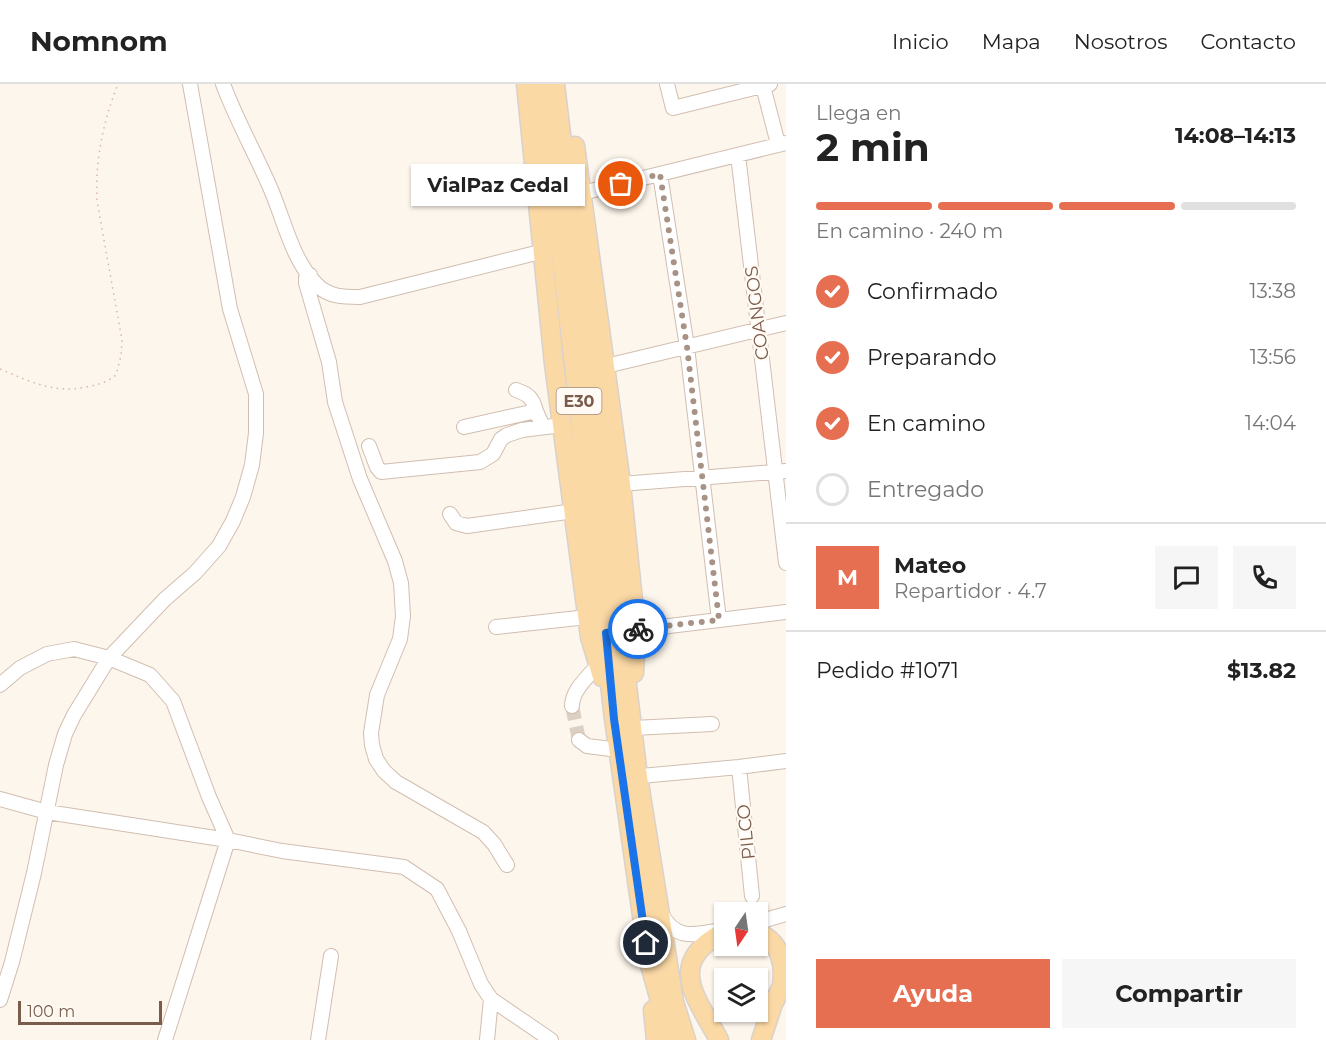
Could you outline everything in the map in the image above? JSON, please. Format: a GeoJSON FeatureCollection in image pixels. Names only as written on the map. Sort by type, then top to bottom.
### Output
{"type":"FeatureCollection","features":[{"type":"Feature","properties":{"kind":"main road"},"geometry":{"type":"LineString","coordinates":[[526,84],[562,425],[587,617],[613,633]]}},
{"type":"Feature","properties":{"kind":"main road","name":"E30"},"geometry":{"type":"LineString","coordinates":[[542,84],[613,633],[627,721],[630,777],[648,958],[671,1040]]}},
{"type":"Feature","properties":{"kind":"main road","name":"E30"},"geometry":{"type":"LineString","coordinates":[[555,84],[613,633]]}},
{"type":"Feature","properties":{"kind":"main road"},"geometry":{"type":"LineString","coordinates":[[567,84],[621,484],[613,633],[627,721]]}},
{"type":"Feature","properties":{"kind":"main road"},"geometry":{"type":"LineString","coordinates":[[613,633],[598,665],[627,721]]}},
{"type":"Feature","properties":{"kind":"main road","name":"E30"},"geometry":{"type":"LineString","coordinates":[[627,721],[619,750],[630,777],[658,905],[674,1002],[686,1040]]}},
{"type":"Feature","properties":{"kind":"main road"},"geometry":{"type":"LineString","coordinates":[[714,938],[698,952],[690,969],[690,981],[695,999],[719,1040]]}},
{"type":"Feature","properties":{"kind":"main road"},"geometry":{"type":"LineString","coordinates":[[761,1040],[781,987],[784,970],[782,958],[776,947],[768,940]]}},
{"type":"Feature","properties":{"kind":"main road"},"geometry":{"type":"LineString","coordinates":[[648,958],[656,1040]]}},
{"type":"Feature","properties":{"kind":"main road"},"geometry":{"type":"LineString","coordinates":[[754,1040],[769,1002],[781,987]]}},
{"type":"Feature","properties":{"kind":"street"},"geometry":{"type":"LineString","coordinates":[[0,1000],[12,962],[56,765],[74,715],[109,658],[219,546],[243,497],[255,444],[256,393],[230,309],[190,84]]}},
{"type":"Feature","properties":{"kind":"street"},"geometry":{"type":"LineString","coordinates":[[223,84],[302,264],[318,285],[331,294],[360,297],[544,251]]}},
{"type":"Feature","properties":{"kind":"street"},"geometry":{"type":"LineString","coordinates":[[582,193],[782,144],[766,85],[730,89],[673,108],[667,84]]}},
{"type":"Feature","properties":{"kind":"street","name":"COANGOS"},"geometry":{"type":"LineString","coordinates":[[738,154],[759,329],[780,471],[786,563]]}},
{"type":"Feature","properties":{"kind":"street"},"geometry":{"type":"LineString","coordinates":[[660,174],[687,347],[719,620]]}},
{"type":"Feature","properties":{"kind":"street"},"geometry":{"type":"LineString","coordinates":[[310,275],[306,278],[306,283],[329,362],[335,402],[360,479],[395,561],[403,594],[400,639],[381,683],[374,707],[371,733],[374,752],[379,765],[396,782],[483,832],[494,844],[507,865]]}},
{"type":"Feature","properties":{"kind":"street"},"geometry":{"type":"LineString","coordinates":[[606,366],[786,323]]}},
{"type":"Feature","properties":{"kind":"street"},"geometry":{"type":"LineString","coordinates":[[516,390],[527,394],[532,399],[543,428]]}},
{"type":"Feature","properties":{"kind":"street"},"geometry":{"type":"LineString","coordinates":[[464,427],[536,411]]}},
{"type":"Feature","properties":{"kind":"street"},"geometry":{"type":"LineString","coordinates":[[369,446],[377,468],[381,472],[480,462],[493,454],[501,439],[507,435],[522,430],[562,425]]}},
{"type":"Feature","properties":{"kind":"street"},"geometry":{"type":"LineString","coordinates":[[621,484],[780,471]]}},
{"type":"Feature","properties":{"kind":"street"},"geometry":{"type":"LineString","coordinates":[[450,514],[456,523],[467,526],[574,511]]}},
{"type":"Feature","properties":{"kind":"street"},"geometry":{"type":"LineString","coordinates":[[613,633],[786,612]]}},
{"type":"Feature","properties":{"kind":"street"},"geometry":{"type":"LineString","coordinates":[[496,627],[587,617]]}},
{"type":"Feature","properties":{"kind":"street"},"geometry":{"type":"LineString","coordinates":[[0,685],[20,668],[47,654],[74,649],[109,658],[150,675],[173,701],[209,797],[228,840],[165,1040]]}},
{"type":"Feature","properties":{"kind":"street"},"geometry":{"type":"LineString","coordinates":[[572,706],[576,692],[598,665]]}},
{"type":"Feature","properties":{"kind":"street"},"geometry":{"type":"LineString","coordinates":[[627,721],[712,724]]}},
{"type":"Feature","properties":{"kind":"street"},"geometry":{"type":"LineString","coordinates":[[579,740],[587,746],[619,750]]}},
{"type":"Feature","properties":{"kind":"street"},"geometry":{"type":"LineString","coordinates":[[630,777],[739,768],[786,761]]}},
{"type":"Feature","properties":{"kind":"street","name":"PILCO"},"geometry":{"type":"LineString","coordinates":[[739,768],[752,897]]}},
{"type":"Feature","properties":{"kind":"street"},"geometry":{"type":"LineString","coordinates":[[0,799],[47,812],[228,840],[282,851],[405,867],[437,889],[459,931],[481,984],[491,999],[551,1040]]}},
{"type":"Feature","properties":{"kind":"street"},"geometry":{"type":"LineString","coordinates":[[658,905],[666,922],[674,930],[697,935],[714,932]]}},
{"type":"Feature","properties":{"kind":"street"},"geometry":{"type":"LineString","coordinates":[[768,919],[786,914]]}},
{"type":"Feature","properties":{"kind":"street"},"geometry":{"type":"LineString","coordinates":[[318,1040],[331,956]]}},
{"type":"Feature","properties":{"kind":"street"},"geometry":{"type":"LineString","coordinates":[[487,1040],[491,999]]}},
{"type":"Feature","properties":{"kind":"path"},"geometry":{"type":"LineString","coordinates":[[0,369],[44,387],[64,390],[99,385],[116,375],[122,340],[97,201],[96,180],[100,142],[118,84]]}},
{"type":"Feature","properties":{"kind":"tunnel"},"geometry":{"type":"LineString","coordinates":[[572,706],[579,740]]}},
{"type":"Feature","properties":{"kind":"way so far"},"geometry":{"type":"LineString","coordinates":[[621,184],[660,174],[687,347],[719,620],[638,629]]}},
{"type":"Feature","properties":{"kind":"place","name":"VialPaz Cedal"},"geometry":{"type":"Point","coordinates":[621,184]}},
{"type":"Feature","properties":{"kind":"route"},"geometry":{"type":"LineString","coordinates":[[638,629],[606,633],[614,719],[646,943]]}}]}
